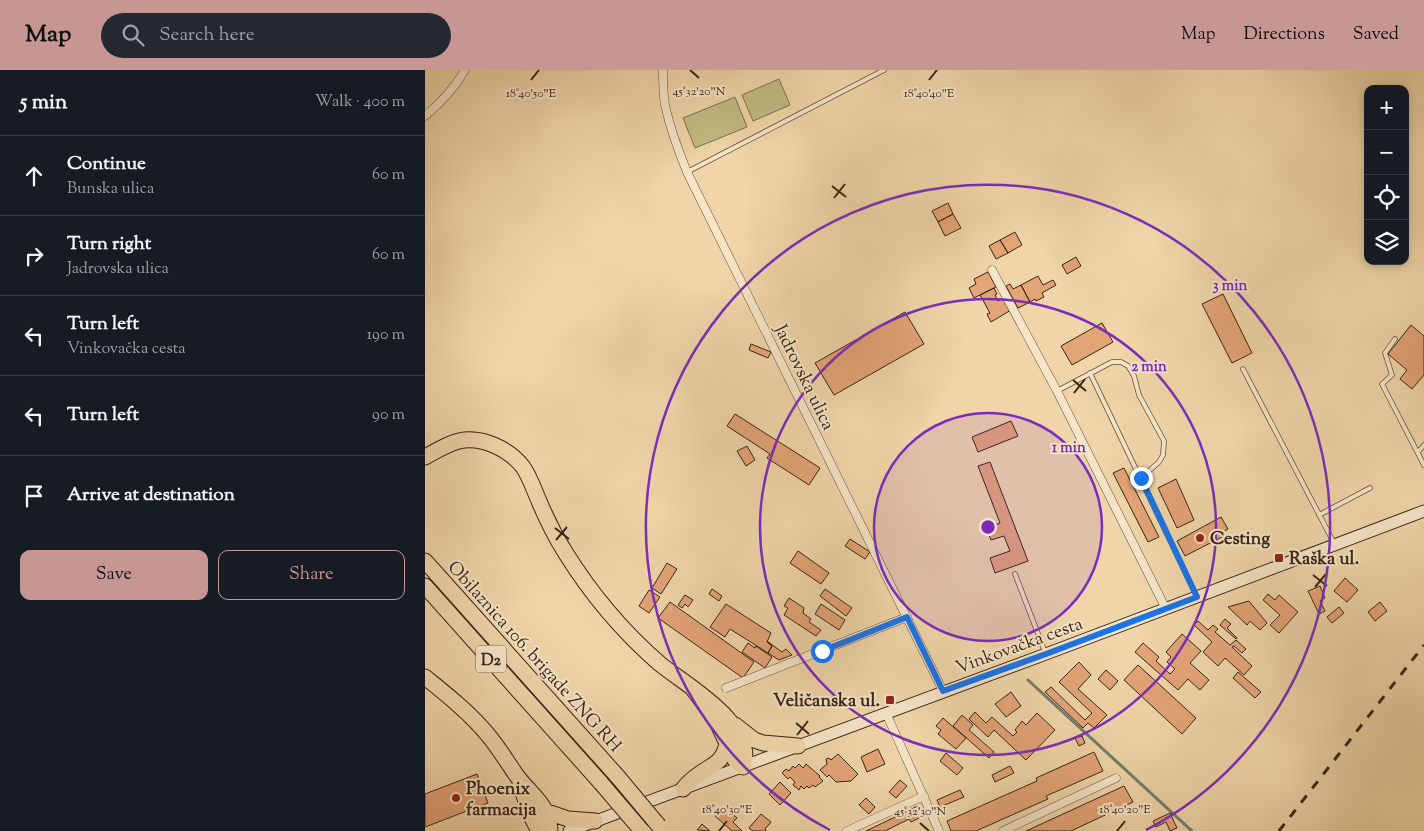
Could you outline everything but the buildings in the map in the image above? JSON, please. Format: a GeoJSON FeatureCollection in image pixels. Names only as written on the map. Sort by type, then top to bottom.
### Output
{"type":"FeatureCollection","features":[{"type":"Feature","properties":{"kind":"highway"},"geometry":{"type":"LineString","coordinates":[[425,464],[431,454],[449,444],[461,441],[475,441],[501,448],[513,456],[529,477],[550,526],[563,550],[601,604],[636,642],[711,702],[729,720],[754,740],[763,743],[798,746]]}},
{"type":"Feature","properties":{"kind":"highway"},"geometry":{"type":"LineString","coordinates":[[425,548],[442,572],[449,587]]}},
{"type":"Feature","properties":{"kind":"highway","name":"Obilaznica 106. brigade ZNG RH"},"geometry":{"type":"LineString","coordinates":[[425,561],[618,777],[661,829]]}},
{"type":"Feature","properties":{"kind":"highway","name":"Obilaznica 106. brigade ZNG RH"},"geometry":{"type":"LineString","coordinates":[[425,586],[642,831]]}},
{"type":"Feature","properties":{"kind":"highway"},"geometry":{"type":"LineString","coordinates":[[425,677],[477,722],[503,754],[518,778],[530,790],[536,823]]}},
{"type":"Feature","properties":{"kind":"highway"},"geometry":{"type":"LineString","coordinates":[[693,689],[716,720],[735,760],[743,767]]}},
{"type":"Feature","properties":{"kind":"highway"},"geometry":{"type":"LineString","coordinates":[[729,720],[743,748],[745,756],[743,767]]}},
{"type":"Feature","properties":{"kind":"highway"},"geometry":{"type":"LineString","coordinates":[[683,789],[691,780],[715,765],[725,753],[727,744]]}},
{"type":"Feature","properties":{"kind":"highway"},"geometry":{"type":"LineString","coordinates":[[536,823],[549,820],[550,831]]}},
{"type":"Feature","properties":{"kind":"highway"},"geometry":{"type":"LineString","coordinates":[[536,823],[568,820],[595,821]]}},
{"type":"Feature","properties":{"kind":"main road","name":"Vinkovačka cesta"},"geometry":{"type":"LineString","coordinates":[[569,831],[1424,511]]}},
{"type":"Feature","properties":{"kind":"street"},"geometry":{"type":"LineString","coordinates":[[425,116],[443,101],[457,85],[465,70]]}},
{"type":"Feature","properties":{"kind":"street","name":"Jadrovska ulica"},"geometry":{"type":"LineString","coordinates":[[663,70],[665,103],[677,147],[687,172],[943,691]]}},
{"type":"Feature","properties":{"kind":"street"},"geometry":{"type":"LineString","coordinates":[[992,270],[1057,391],[1166,609]]}},
{"type":"Feature","properties":{"kind":"street"},"geometry":{"type":"LineString","coordinates":[[726,688],[907,617]]}},
{"type":"Feature","properties":{"kind":"street"},"geometry":{"type":"LineString","coordinates":[[886,713],[939,831]]}},
{"type":"Feature","properties":{"kind":"street"},"geometry":{"type":"LineString","coordinates":[[1003,831],[1116,778]]}},
{"type":"Feature","properties":{"kind":"street"},"geometry":{"type":"LineString","coordinates":[[847,831],[924,796]]}},
{"type":"Feature","properties":{"kind":"lane"},"geometry":{"type":"LineString","coordinates":[[687,172],[885,70]]}},
{"type":"Feature","properties":{"kind":"lane"},"geometry":{"type":"LineString","coordinates":[[1395,340],[1385,353],[1391,375],[1382,384],[1424,464]]}},
{"type":"Feature","properties":{"kind":"lane"},"geometry":{"type":"LineString","coordinates":[[1057,391],[1112,362],[1121,362],[1128,366],[1134,376],[1139,395],[1164,441],[1163,455],[1159,462],[1141,478]]}},
{"type":"Feature","properties":{"kind":"lane"},"geometry":{"type":"LineString","coordinates":[[1243,369],[1335,545]]}},
{"type":"Feature","properties":{"kind":"lane"},"geometry":{"type":"LineString","coordinates":[[1090,373],[1197,597]]}},
{"type":"Feature","properties":{"kind":"lane"},"geometry":{"type":"LineString","coordinates":[[1418,452],[1424,445]]}},
{"type":"Feature","properties":{"kind":"lane"},"geometry":{"type":"LineString","coordinates":[[1319,515],[1370,488]]}},
{"type":"Feature","properties":{"kind":"lane"},"geometry":{"type":"LineString","coordinates":[[1015,574],[1046,654]]}},
{"type":"Feature","properties":{"kind":"shaded area"},"geometry":{"type":"Polygon","coordinates":[[[779,79],[790,105],[753,121],[742,95],[779,79]]]}},
{"type":"Feature","properties":{"kind":"shaded area"},"geometry":{"type":"Polygon","coordinates":[[[735,97],[747,127],[695,148],[683,118],[735,97]]]}},
{"type":"Feature","properties":{"kind":"waterway"},"geometry":{"type":"LineString","coordinates":[[1028,680],[1192,831]]}},
{"type":"Feature","properties":{"kind":"railway"},"geometry":{"type":"LineString","coordinates":[[1279,831],[1424,645]]}},
{"type":"Feature","properties":{"kind":"place","name":"Cesting"},"geometry":{"type":"Point","coordinates":[1200,538]}},
{"type":"Feature","properties":{"kind":"place","name":"Raška ul."},"geometry":{"type":"Point","coordinates":[1279,558]}},
{"type":"Feature","properties":{"kind":"place","name":"Veličanska ul."},"geometry":{"type":"Point","coordinates":[890,700]}},
{"type":"Feature","properties":{"kind":"place","name":"Phoenix farmacija"},"geometry":{"type":"Point","coordinates":[456,798]}},
{"type":"Feature","properties":{"kind":"route"},"geometry":{"type":"LineString","coordinates":[[822,651],[907,617],[943,691],[1197,597],[1141,478]]}}]}
